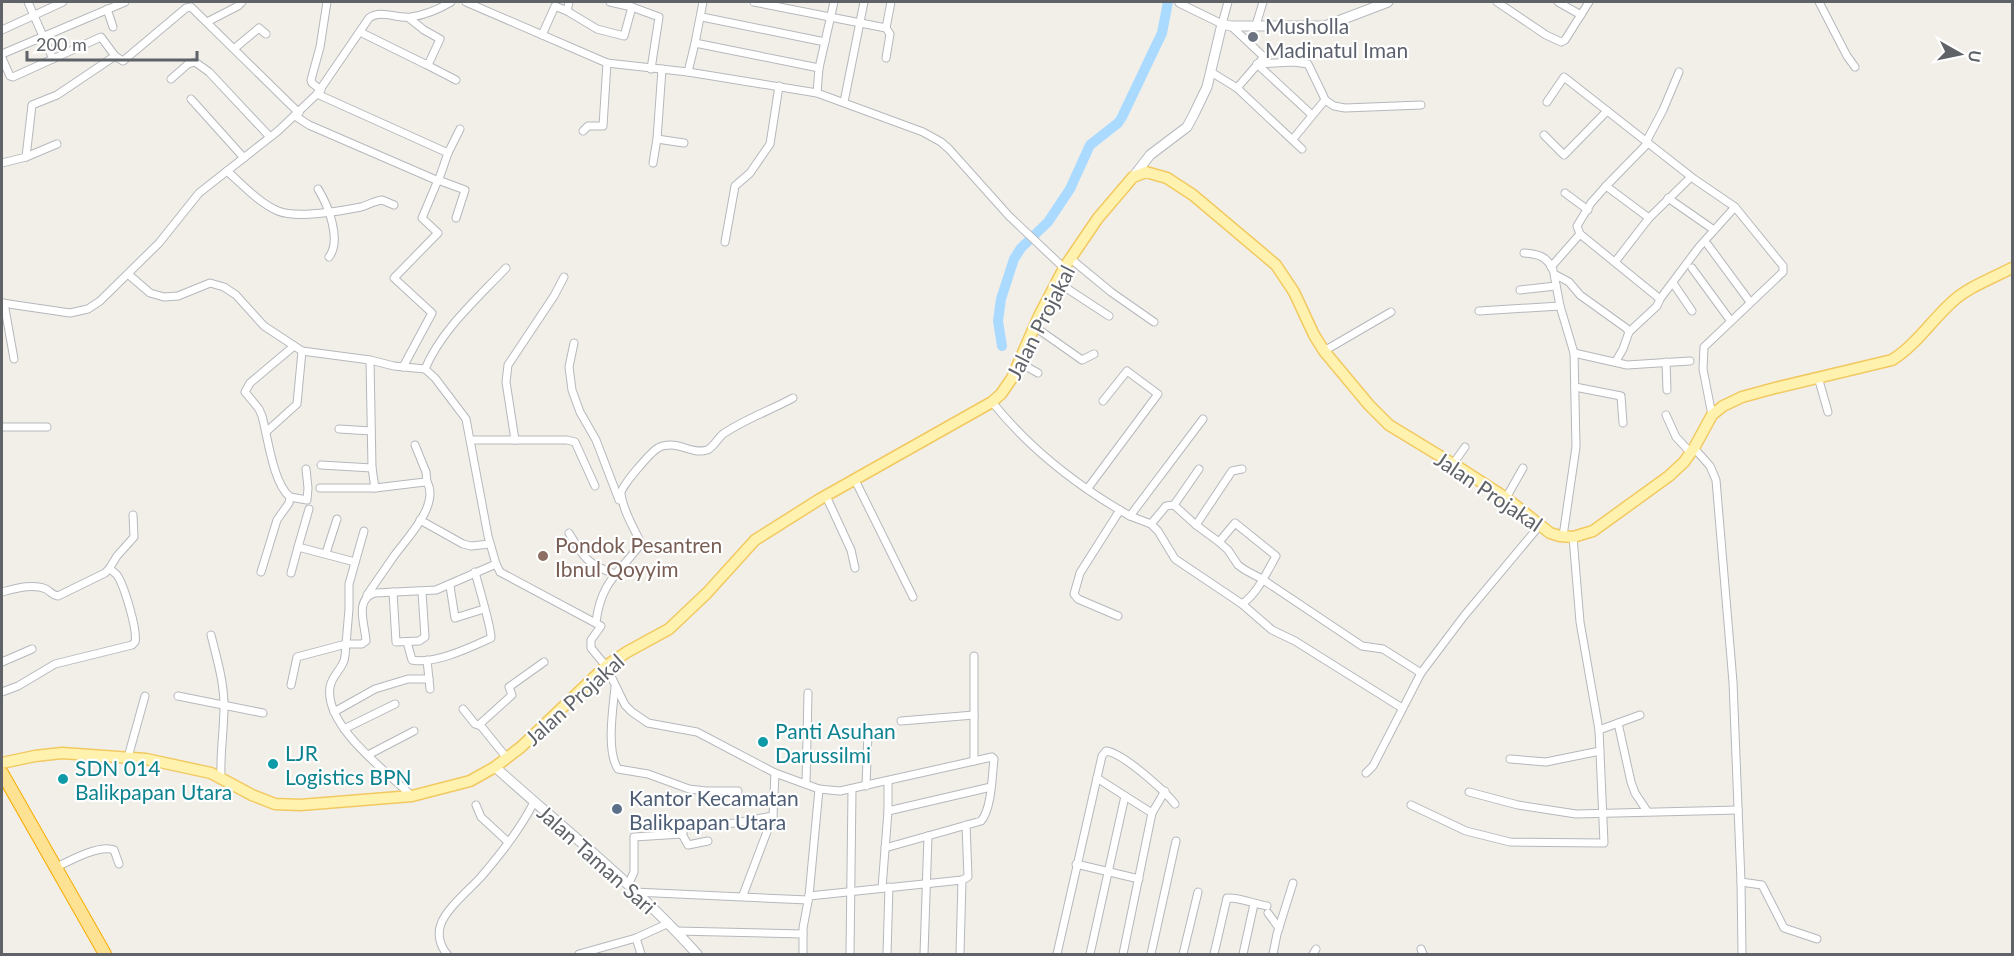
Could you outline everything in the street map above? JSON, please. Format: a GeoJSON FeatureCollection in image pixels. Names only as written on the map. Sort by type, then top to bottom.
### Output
{"type":"FeatureCollection","features":[{"type":"Feature","properties":{"kind":"highway"},"geometry":{"type":"LineString","coordinates":[[2,772],[105,954]]}},
{"type":"Feature","properties":{"kind":"main road","name":"Jalan Projakal"},"geometry":{"type":"LineString","coordinates":[[2,763],[62,753],[128,757],[193,768],[221,777],[252,795],[275,804],[300,805],[412,796],[470,781],[521,747],[606,666],[669,629],[707,593],[756,540],[826,496],[992,402],[1001,394],[1020,363],[1064,268],[1098,218],[1133,177],[1146,172],[1167,178],[1217,214],[1276,265],[1294,292],[1323,351],[1389,425],[1506,498],[1550,533],[1568,537]]}},
{"type":"Feature","properties":{"kind":"main road"},"geometry":{"type":"LineString","coordinates":[[1568,537],[1593,531],[1669,476],[1693,450],[1712,415],[1723,406],[1742,397],[1892,360],[1908,349],[1954,300],[2013,268]]}},
{"type":"Feature","properties":{"kind":"street"},"geometry":{"type":"LineString","coordinates":[[28,2],[53,59]]}},
{"type":"Feature","properties":{"kind":"street"},"geometry":{"type":"LineString","coordinates":[[2,30],[63,2]]}},
{"type":"Feature","properties":{"kind":"street"},"geometry":{"type":"LineString","coordinates":[[125,2],[2,56],[10,76],[13,77],[101,38],[115,56],[126,60],[188,6],[235,48],[309,125],[465,190],[456,218]]}},
{"type":"Feature","properties":{"kind":"street"},"geometry":{"type":"LineString","coordinates":[[207,22],[242,2]]}},
{"type":"Feature","properties":{"kind":"street"},"geometry":{"type":"LineString","coordinates":[[327,2],[320,46],[311,80],[319,92],[448,153]]}},
{"type":"Feature","properties":{"kind":"street"},"geometry":{"type":"LineString","coordinates":[[14,359],[3,303],[70,313],[88,309],[159,243],[199,194],[297,115],[319,92],[374,15],[409,18],[451,2]]}},
{"type":"Feature","properties":{"kind":"street"},"geometry":{"type":"LineString","coordinates":[[466,2],[607,63],[688,72],[817,93],[923,132],[941,142],[1029,235],[1064,268]]}},
{"type":"Feature","properties":{"kind":"street"},"geometry":{"type":"LineString","coordinates":[[567,10],[569,2]]}},
{"type":"Feature","properties":{"kind":"street"},"geometry":{"type":"LineString","coordinates":[[610,2],[659,17],[651,69]]}},
{"type":"Feature","properties":{"kind":"street"},"geometry":{"type":"LineString","coordinates":[[688,72],[702,17],[703,2]]}},
{"type":"Feature","properties":{"kind":"street"},"geometry":{"type":"LineString","coordinates":[[754,2],[886,28]]}},
{"type":"Feature","properties":{"kind":"street"},"geometry":{"type":"LineString","coordinates":[[817,93],[819,68],[834,2]]}},
{"type":"Feature","properties":{"kind":"street"},"geometry":{"type":"LineString","coordinates":[[844,102],[864,2]]}},
{"type":"Feature","properties":{"kind":"street"},"geometry":{"type":"LineString","coordinates":[[886,58],[890,34],[886,28],[891,2]]}},
{"type":"Feature","properties":{"kind":"street"},"geometry":{"type":"LineString","coordinates":[[1133,177],[1150,155],[1187,126],[1207,87],[1226,25],[1228,2]]}},
{"type":"Feature","properties":{"kind":"street"},"geometry":{"type":"LineString","coordinates":[[1256,25],[1263,2]]}},
{"type":"Feature","properties":{"kind":"street"},"geometry":{"type":"LineString","coordinates":[[1226,25],[1324,26],[1368,5],[1388,2]]}},
{"type":"Feature","properties":{"kind":"street"},"geometry":{"type":"LineString","coordinates":[[1497,2],[1546,35],[1561,42],[1565,40],[1589,2]]}},
{"type":"Feature","properties":{"kind":"street"},"geometry":{"type":"LineString","coordinates":[[1558,2],[1581,15]]}},
{"type":"Feature","properties":{"kind":"street"},"geometry":{"type":"LineString","coordinates":[[1819,2],[1844,51],[1856,67]]}},
{"type":"Feature","properties":{"kind":"street"},"geometry":{"type":"LineString","coordinates":[[1179,3],[1226,25],[1262,53],[1263,58],[1237,88]]}},
{"type":"Feature","properties":{"kind":"street"},"geometry":{"type":"LineString","coordinates":[[542,35],[555,6],[567,10],[597,29],[624,36],[632,7]]}},
{"type":"Feature","properties":{"kind":"street"},"geometry":{"type":"LineString","coordinates":[[107,9],[113,27]]}},
{"type":"Feature","properties":{"kind":"street"},"geometry":{"type":"LineString","coordinates":[[702,17],[825,42]]}},
{"type":"Feature","properties":{"kind":"street"},"geometry":{"type":"LineString","coordinates":[[409,18],[440,39],[432,60],[425,64]]}},
{"type":"Feature","properties":{"kind":"street"},"geometry":{"type":"LineString","coordinates":[[235,48],[259,28],[266,34]]}},
{"type":"Feature","properties":{"kind":"street"},"geometry":{"type":"LineString","coordinates":[[360,32],[456,80]]}},
{"type":"Feature","properties":{"kind":"street"},"geometry":{"type":"LineString","coordinates":[[695,43],[819,68]]}},
{"type":"Feature","properties":{"kind":"street"},"geometry":{"type":"LineString","coordinates":[[26,157],[32,105],[57,95],[115,56]]}},
{"type":"Feature","properties":{"kind":"street"},"geometry":{"type":"LineString","coordinates":[[171,79],[188,64],[195,62],[210,72],[270,136]]}},
{"type":"Feature","properties":{"kind":"street"},"geometry":{"type":"LineString","coordinates":[[1257,64],[1294,62],[1308,64],[1325,100],[1334,106],[1345,108],[1421,105]]}},
{"type":"Feature","properties":{"kind":"street"},"geometry":{"type":"LineString","coordinates":[[583,131],[588,126],[603,126],[607,63]]}},
{"type":"Feature","properties":{"kind":"street"},"geometry":{"type":"LineString","coordinates":[[1257,64],[1312,115]]}},
{"type":"Feature","properties":{"kind":"street"},"geometry":{"type":"LineString","coordinates":[[653,163],[662,69]]}},
{"type":"Feature","properties":{"kind":"street"},"geometry":{"type":"LineString","coordinates":[[1211,72],[1237,88],[1302,149]]}},
{"type":"Feature","properties":{"kind":"street"},"geometry":{"type":"LineString","coordinates":[[1660,299],[1580,234],[1577,226],[1606,186],[1647,142],[1679,72]]}},
{"type":"Feature","properties":{"kind":"street"},"geometry":{"type":"LineString","coordinates":[[1547,102],[1564,77],[1691,177],[1735,207],[1775,253],[1784,269],[1704,347],[1703,369],[1712,415]]}},
{"type":"Feature","properties":{"kind":"street"},"geometry":{"type":"LineString","coordinates":[[725,242],[734,189],[737,183],[750,173],[760,155],[770,144],[779,86]]}},
{"type":"Feature","properties":{"kind":"street"},"geometry":{"type":"LineString","coordinates":[[191,99],[244,158]]}},
{"type":"Feature","properties":{"kind":"street"},"geometry":{"type":"LineString","coordinates":[[1293,139],[1325,100]]}},
{"type":"Feature","properties":{"kind":"street"},"geometry":{"type":"LineString","coordinates":[[1544,135],[1564,155],[1607,111]]}},
{"type":"Feature","properties":{"kind":"street"},"geometry":{"type":"LineString","coordinates":[[402,367],[432,314],[394,278],[438,233],[422,218],[460,129]]}},
{"type":"Feature","properties":{"kind":"street"},"geometry":{"type":"LineString","coordinates":[[657,139],[684,143]]}},
{"type":"Feature","properties":{"kind":"street"},"geometry":{"type":"LineString","coordinates":[[2,164],[57,144]]}},
{"type":"Feature","properties":{"kind":"street"},"geometry":{"type":"LineString","coordinates":[[227,171],[253,194],[279,212],[292,214],[330,212],[363,206],[380,200],[394,205]]}},
{"type":"Feature","properties":{"kind":"street"},"geometry":{"type":"LineString","coordinates":[[1615,262],[1649,218],[1691,177]]}},
{"type":"Feature","properties":{"kind":"street"},"geometry":{"type":"LineString","coordinates":[[1606,186],[1649,218]]}},
{"type":"Feature","properties":{"kind":"street"},"geometry":{"type":"LineString","coordinates":[[318,189],[330,212],[334,242],[329,257]]}},
{"type":"Feature","properties":{"kind":"street"},"geometry":{"type":"LineString","coordinates":[[1565,193],[1588,210]]}},
{"type":"Feature","properties":{"kind":"street"},"geometry":{"type":"LineString","coordinates":[[1668,198],[1714,230]]}},
{"type":"Feature","properties":{"kind":"street"},"geometry":{"type":"LineString","coordinates":[[1616,361],[1629,332],[1657,306],[1660,299],[1714,230],[1735,207]]}},
{"type":"Feature","properties":{"kind":"street"},"geometry":{"type":"LineString","coordinates":[[1553,270],[1580,234]]}},
{"type":"Feature","properties":{"kind":"street"},"geometry":{"type":"LineString","coordinates":[[1708,245],[1750,302]]}},
{"type":"Feature","properties":{"kind":"street"},"geometry":{"type":"LineString","coordinates":[[1411,805],[1466,831],[1521,843],[1603,843],[1599,730],[1568,537],[1576,447],[1574,353],[1549,262],[1539,255],[1524,254]]}},
{"type":"Feature","properties":{"kind":"street"},"geometry":{"type":"LineString","coordinates":[[1071,259],[1111,292],[1154,322]]}},
{"type":"Feature","properties":{"kind":"street"},"geometry":{"type":"LineString","coordinates":[[425,369],[434,350],[458,320],[506,268]]}},
{"type":"Feature","properties":{"kind":"street"},"geometry":{"type":"LineString","coordinates":[[1692,268],[1730,320]]}},
{"type":"Feature","properties":{"kind":"street"},"geometry":{"type":"LineString","coordinates":[[1553,270],[1569,282],[1575,291],[1629,332]]}},
{"type":"Feature","properties":{"kind":"street"},"geometry":{"type":"LineString","coordinates":[[128,274],[150,293],[164,297],[178,296],[210,283],[224,286],[236,295],[264,326],[302,351],[425,369],[435,378],[466,419],[480,501],[490,544],[500,572],[601,626],[591,640],[591,648],[606,666],[625,705],[648,723],[697,732],[775,773],[819,789],[833,791],[852,789],[992,757],[994,759],[991,787],[981,821],[885,848]]}},
{"type":"Feature","properties":{"kind":"street"},"geometry":{"type":"LineString","coordinates":[[515,440],[506,382],[507,365],[554,296],[564,277]]}},
{"type":"Feature","properties":{"kind":"street"},"geometry":{"type":"LineString","coordinates":[[1057,282],[1110,316]]}},
{"type":"Feature","properties":{"kind":"street"},"geometry":{"type":"LineString","coordinates":[[1673,283],[1692,311]]}},
{"type":"Feature","properties":{"kind":"street"},"geometry":{"type":"LineString","coordinates":[[1520,290],[1556,286]]}},
{"type":"Feature","properties":{"kind":"street"},"geometry":{"type":"LineString","coordinates":[[1479,311],[1560,306]]}},
{"type":"Feature","properties":{"kind":"street"},"geometry":{"type":"LineString","coordinates":[[1323,351],[1391,312]]}},
{"type":"Feature","properties":{"kind":"street"},"geometry":{"type":"LineString","coordinates":[[1035,327],[1083,360],[1094,354]]}},
{"type":"Feature","properties":{"kind":"street"},"geometry":{"type":"LineString","coordinates":[[574,343],[569,367],[574,396],[596,440],[624,512],[629,518]]}},
{"type":"Feature","properties":{"kind":"street"},"geometry":{"type":"LineString","coordinates":[[294,346],[245,389],[249,399],[259,409],[278,479],[283,491],[290,497],[307,500],[309,497],[306,469]]}},
{"type":"Feature","properties":{"kind":"street"},"geometry":{"type":"LineString","coordinates":[[266,432],[297,404],[302,351]]}},
{"type":"Feature","properties":{"kind":"street"},"geometry":{"type":"LineString","coordinates":[[1574,353],[1627,365],[1690,362]]}},
{"type":"Feature","properties":{"kind":"street"},"geometry":{"type":"LineString","coordinates":[[370,360],[372,468],[375,488]]}},
{"type":"Feature","properties":{"kind":"street"},"geometry":{"type":"LineString","coordinates":[[1666,362],[1667,390]]}},
{"type":"Feature","properties":{"kind":"street"},"geometry":{"type":"LineString","coordinates":[[1020,363],[1038,373]]}},
{"type":"Feature","properties":{"kind":"street"},"geometry":{"type":"LineString","coordinates":[[1088,489],[1158,394],[1127,371],[1103,401]]}},
{"type":"Feature","properties":{"kind":"street"},"geometry":{"type":"LineString","coordinates":[[1818,377],[1828,412]]}},
{"type":"Feature","properties":{"kind":"street"},"geometry":{"type":"LineString","coordinates":[[1575,387],[1621,396],[1623,423]]}},
{"type":"Feature","properties":{"kind":"street"},"geometry":{"type":"LineString","coordinates":[[596,622],[602,594],[615,574],[640,545],[621,490],[659,447],[672,444],[692,450],[706,450],[733,428],[793,398]]}},
{"type":"Feature","properties":{"kind":"street"},"geometry":{"type":"LineString","coordinates":[[992,402],[1028,441],[1088,489],[1119,510],[1151,524],[1158,531],[1175,559],[1242,604],[1272,630],[1295,641],[1402,708]]}},
{"type":"Feature","properties":{"kind":"street"},"geometry":{"type":"LineString","coordinates":[[1666,415],[1676,437],[1710,466],[1716,480],[1733,682],[1742,954]]}},
{"type":"Feature","properties":{"kind":"street"},"geometry":{"type":"LineString","coordinates":[[1130,516],[1203,419]]}},
{"type":"Feature","properties":{"kind":"street"},"geometry":{"type":"LineString","coordinates":[[2,427],[47,427]]}},
{"type":"Feature","properties":{"kind":"street"},"geometry":{"type":"LineString","coordinates":[[339,429],[371,431]]}},
{"type":"Feature","properties":{"kind":"street"},"geometry":{"type":"LineString","coordinates":[[471,440],[567,440],[575,442],[595,486]]}},
{"type":"Feature","properties":{"kind":"street"},"geometry":{"type":"LineString","coordinates":[[291,685],[297,657],[346,644],[362,644],[366,640],[362,602],[420,520],[430,497],[431,488],[415,445]]}},
{"type":"Feature","properties":{"kind":"street"},"geometry":{"type":"LineString","coordinates":[[1453,464],[1465,447]]}},
{"type":"Feature","properties":{"kind":"street"},"geometry":{"type":"LineString","coordinates":[[321,465],[372,468]]}},
{"type":"Feature","properties":{"kind":"street"},"geometry":{"type":"LineString","coordinates":[[1506,498],[1522,468]]}},
{"type":"Feature","properties":{"kind":"street"},"geometry":{"type":"LineString","coordinates":[[1196,525],[1232,471],[1242,469]]}},
{"type":"Feature","properties":{"kind":"street"},"geometry":{"type":"LineString","coordinates":[[1151,524],[1166,506],[1174,505],[1199,470]]}},
{"type":"Feature","properties":{"kind":"street"},"geometry":{"type":"LineString","coordinates":[[855,480],[913,597]]}},
{"type":"Feature","properties":{"kind":"street"},"geometry":{"type":"LineString","coordinates":[[320,488],[375,488],[427,482]]}},
{"type":"Feature","properties":{"kind":"street"},"geometry":{"type":"LineString","coordinates":[[826,496],[851,550],[855,568]]}},
{"type":"Feature","properties":{"kind":"street"},"geometry":{"type":"LineString","coordinates":[[261,572],[277,520],[289,503],[290,497]]}},
{"type":"Feature","properties":{"kind":"street"},"geometry":{"type":"LineString","coordinates":[[1174,505],[1228,550],[1238,565],[1263,579],[1362,646],[1383,649],[1421,673]]}},
{"type":"Feature","properties":{"kind":"street"},"geometry":{"type":"LineString","coordinates":[[291,573],[309,509]]}},
{"type":"Feature","properties":{"kind":"street"},"geometry":{"type":"LineString","coordinates":[[1118,616],[1074,594],[1080,573],[1119,510]]}},
{"type":"Feature","properties":{"kind":"street"},"geometry":{"type":"LineString","coordinates":[[2,592],[21,587],[37,587],[44,588],[58,596],[105,573],[110,569],[117,555],[134,537],[133,515]]}},
{"type":"Feature","properties":{"kind":"street"},"geometry":{"type":"LineString","coordinates":[[326,553],[338,519]]}},
{"type":"Feature","properties":{"kind":"street"},"geometry":{"type":"LineString","coordinates":[[420,520],[463,544],[490,544]]}},
{"type":"Feature","properties":{"kind":"street"},"geometry":{"type":"LineString","coordinates":[[1219,542],[1235,523],[1276,556],[1249,600],[1242,604]]}},
{"type":"Feature","properties":{"kind":"street"},"geometry":{"type":"LineString","coordinates":[[1366,773],[1372,766],[1421,673],[1464,616],[1540,525]]}},
{"type":"Feature","properties":{"kind":"street"},"geometry":{"type":"LineString","coordinates":[[364,531],[349,584],[344,660],[333,676],[330,690],[334,712],[344,729],[412,796]]}},
{"type":"Feature","properties":{"kind":"street"},"geometry":{"type":"LineString","coordinates":[[569,533],[589,562],[595,567],[615,574]]}},
{"type":"Feature","properties":{"kind":"street"},"geometry":{"type":"LineString","coordinates":[[298,547],[355,562]]}},
{"type":"Feature","properties":{"kind":"street"},"geometry":{"type":"LineString","coordinates":[[368,595],[422,592],[450,586],[475,572],[496,564]]}},
{"type":"Feature","properties":{"kind":"street"},"geometry":{"type":"LineString","coordinates":[[2,692],[18,686],[55,664],[135,642],[134,623],[128,604],[118,576],[110,569]]}},
{"type":"Feature","properties":{"kind":"street"},"geometry":{"type":"LineString","coordinates":[[407,642],[412,660],[427,660],[448,655],[491,638],[492,632],[475,572]]}},
{"type":"Feature","properties":{"kind":"street"},"geometry":{"type":"LineString","coordinates":[[450,586],[455,618],[484,609]]}},
{"type":"Feature","properties":{"kind":"street"},"geometry":{"type":"LineString","coordinates":[[393,592],[396,642],[420,641],[425,638],[422,592]]}},
{"type":"Feature","properties":{"kind":"street"},"geometry":{"type":"LineString","coordinates":[[212,635],[221,673],[224,705],[220,756],[221,777]]}},
{"type":"Feature","properties":{"kind":"street"},"geometry":{"type":"LineString","coordinates":[[2,662],[32,649]]}},
{"type":"Feature","properties":{"kind":"street"},"geometry":{"type":"LineString","coordinates":[[974,657],[974,761]]}},
{"type":"Feature","properties":{"kind":"street"},"geometry":{"type":"LineString","coordinates":[[427,660],[430,689]]}},
{"type":"Feature","properties":{"kind":"street"},"geometry":{"type":"LineString","coordinates":[[481,726],[482,721],[512,695],[509,687],[544,662]]}},
{"type":"Feature","properties":{"kind":"street"},"geometry":{"type":"LineString","coordinates":[[334,712],[375,690],[408,679],[429,679]]}},
{"type":"Feature","properties":{"kind":"street"},"geometry":{"type":"LineString","coordinates":[[615,687],[613,745],[614,760],[618,769],[648,774],[689,789],[738,791]]}},
{"type":"Feature","properties":{"kind":"street"},"geometry":{"type":"LineString","coordinates":[[806,784],[808,693]]}},
{"type":"Feature","properties":{"kind":"street"},"geometry":{"type":"LineString","coordinates":[[128,757],[145,696]]}},
{"type":"Feature","properties":{"kind":"street"},"geometry":{"type":"LineString","coordinates":[[178,696],[263,713]]}},
{"type":"Feature","properties":{"kind":"street"},"geometry":{"type":"LineString","coordinates":[[344,729],[395,704]]}},
{"type":"Feature","properties":{"kind":"street"},"geometry":{"type":"LineString","coordinates":[[463,709],[475,724],[481,726],[506,757]]}},
{"type":"Feature","properties":{"kind":"street"},"geometry":{"type":"LineString","coordinates":[[901,721],[974,715]]}},
{"type":"Feature","properties":{"kind":"street"},"geometry":{"type":"LineString","coordinates":[[1599,730],[1640,715]]}},
{"type":"Feature","properties":{"kind":"street"},"geometry":{"type":"LineString","coordinates":[[1618,723],[1630,782],[1647,812]]}},
{"type":"Feature","properties":{"kind":"street"},"geometry":{"type":"LineString","coordinates":[[368,755],[414,731]]}},
{"type":"Feature","properties":{"kind":"street"},"geometry":{"type":"LineString","coordinates":[[866,786],[868,734]]}},
{"type":"Feature","properties":{"kind":"street"},"geometry":{"type":"LineString","coordinates":[[1057,954],[1102,756],[1108,751],[1165,791],[1175,804]]}},
{"type":"Feature","properties":{"kind":"street"},"geometry":{"type":"LineString","coordinates":[[1510,759],[1546,762],[1600,752]]}},
{"type":"Feature","properties":{"kind":"street","name":"Jalan Taman Sari"},"geometry":{"type":"LineString","coordinates":[[495,766],[669,923],[697,954]]}},
{"type":"Feature","properties":{"kind":"street"},"geometry":{"type":"LineString","coordinates":[[743,895],[773,816],[775,773]]}},
{"type":"Feature","properties":{"kind":"street"},"geometry":{"type":"LineString","coordinates":[[1097,778],[1152,813]]}},
{"type":"Feature","properties":{"kind":"street"},"geometry":{"type":"LineString","coordinates":[[887,954],[885,848],[888,780]]}},
{"type":"Feature","properties":{"kind":"street"},"geometry":{"type":"LineString","coordinates":[[888,811],[991,787]]}},
{"type":"Feature","properties":{"kind":"street"},"geometry":{"type":"LineString","coordinates":[[803,954],[803,934],[809,898],[819,789]]}},
{"type":"Feature","properties":{"kind":"street"},"geometry":{"type":"LineString","coordinates":[[850,954],[852,789]]}},
{"type":"Feature","properties":{"kind":"street"},"geometry":{"type":"LineString","coordinates":[[1123,954],[1152,813],[1165,791]]}},
{"type":"Feature","properties":{"kind":"street"},"geometry":{"type":"LineString","coordinates":[[1469,792],[1530,808],[1576,814],[1738,810]]}},
{"type":"Feature","properties":{"kind":"street"},"geometry":{"type":"LineString","coordinates":[[1090,954],[1125,796]]}},
{"type":"Feature","properties":{"kind":"street"},"geometry":{"type":"LineString","coordinates":[[447,954],[442,949],[439,938],[442,921],[493,863],[525,821],[534,802]]}},
{"type":"Feature","properties":{"kind":"street"},"geometry":{"type":"LineString","coordinates":[[476,805],[481,817],[508,843]]}},
{"type":"Feature","properties":{"kind":"street"},"geometry":{"type":"LineString","coordinates":[[682,834],[686,826],[735,823],[773,816]]}},
{"type":"Feature","properties":{"kind":"street"},"geometry":{"type":"LineString","coordinates":[[682,834],[634,837],[634,872],[631,888],[809,898],[962,880],[968,877],[966,825]]}},
{"type":"Feature","properties":{"kind":"street"},"geometry":{"type":"LineString","coordinates":[[682,834],[688,845],[708,841]]}},
{"type":"Feature","properties":{"kind":"street"},"geometry":{"type":"LineString","coordinates":[[924,954],[928,836]]}},
{"type":"Feature","properties":{"kind":"street"},"geometry":{"type":"LineString","coordinates":[[1151,954],[1176,841]]}},
{"type":"Feature","properties":{"kind":"street"},"geometry":{"type":"LineString","coordinates":[[55,868],[89,852],[111,848],[119,864]]}},
{"type":"Feature","properties":{"kind":"street"},"geometry":{"type":"LineString","coordinates":[[1076,864],[1139,879]]}},
{"type":"Feature","properties":{"kind":"street"},"geometry":{"type":"LineString","coordinates":[[960,954],[962,880]]}},
{"type":"Feature","properties":{"kind":"street"},"geometry":{"type":"LineString","coordinates":[[1741,882],[1762,885],[1784,928],[1817,939]]}},
{"type":"Feature","properties":{"kind":"street"},"geometry":{"type":"LineString","coordinates":[[1273,954],[1293,884]]}},
{"type":"Feature","properties":{"kind":"street"},"geometry":{"type":"LineString","coordinates":[[1183,954],[1198,892]]}},
{"type":"Feature","properties":{"kind":"street"},"geometry":{"type":"LineString","coordinates":[[1214,954],[1227,898],[1237,898],[1268,910],[1279,928]]}},
{"type":"Feature","properties":{"kind":"street"},"geometry":{"type":"LineString","coordinates":[[1243,954],[1254,904]]}},
{"type":"Feature","properties":{"kind":"street"},"geometry":{"type":"LineString","coordinates":[[579,954],[636,938],[669,923]]}},
{"type":"Feature","properties":{"kind":"street"},"geometry":{"type":"LineString","coordinates":[[676,931],[803,934]]}},
{"type":"Feature","properties":{"kind":"street"},"geometry":{"type":"LineString","coordinates":[[636,938],[640,954]]}},
{"type":"Feature","properties":{"kind":"waterway"},"geometry":{"type":"LineString","coordinates":[[1002,346],[998,321],[1001,299],[1014,259],[1021,248],[1048,222],[1070,189],[1090,145],[1118,123],[1122,117],[1162,33],[1168,2]]}},
{"type":"Feature","properties":{"kind":"place","name":"Musholla Madinatul Iman"},"geometry":{"type":"Point","coordinates":[1253,37]}},
{"type":"Feature","properties":{"kind":"place","name":"Pondok Pesantren Ibnul Qoyyim"},"geometry":{"type":"Point","coordinates":[543,556]}},
{"type":"Feature","properties":{"kind":"place","name":"Panti Asuhan Darussilmi"},"geometry":{"type":"Point","coordinates":[763,742]}},
{"type":"Feature","properties":{"kind":"place","name":"LJR Logistics BPN"},"geometry":{"type":"Point","coordinates":[273,764]}},
{"type":"Feature","properties":{"kind":"place","name":"SDN 014 Balikpapan Utara"},"geometry":{"type":"Point","coordinates":[63,779]}},
{"type":"Feature","properties":{"kind":"place","name":"Kantor Kecamatan Balikpapan Utara"},"geometry":{"type":"Point","coordinates":[617,809]}}]}
